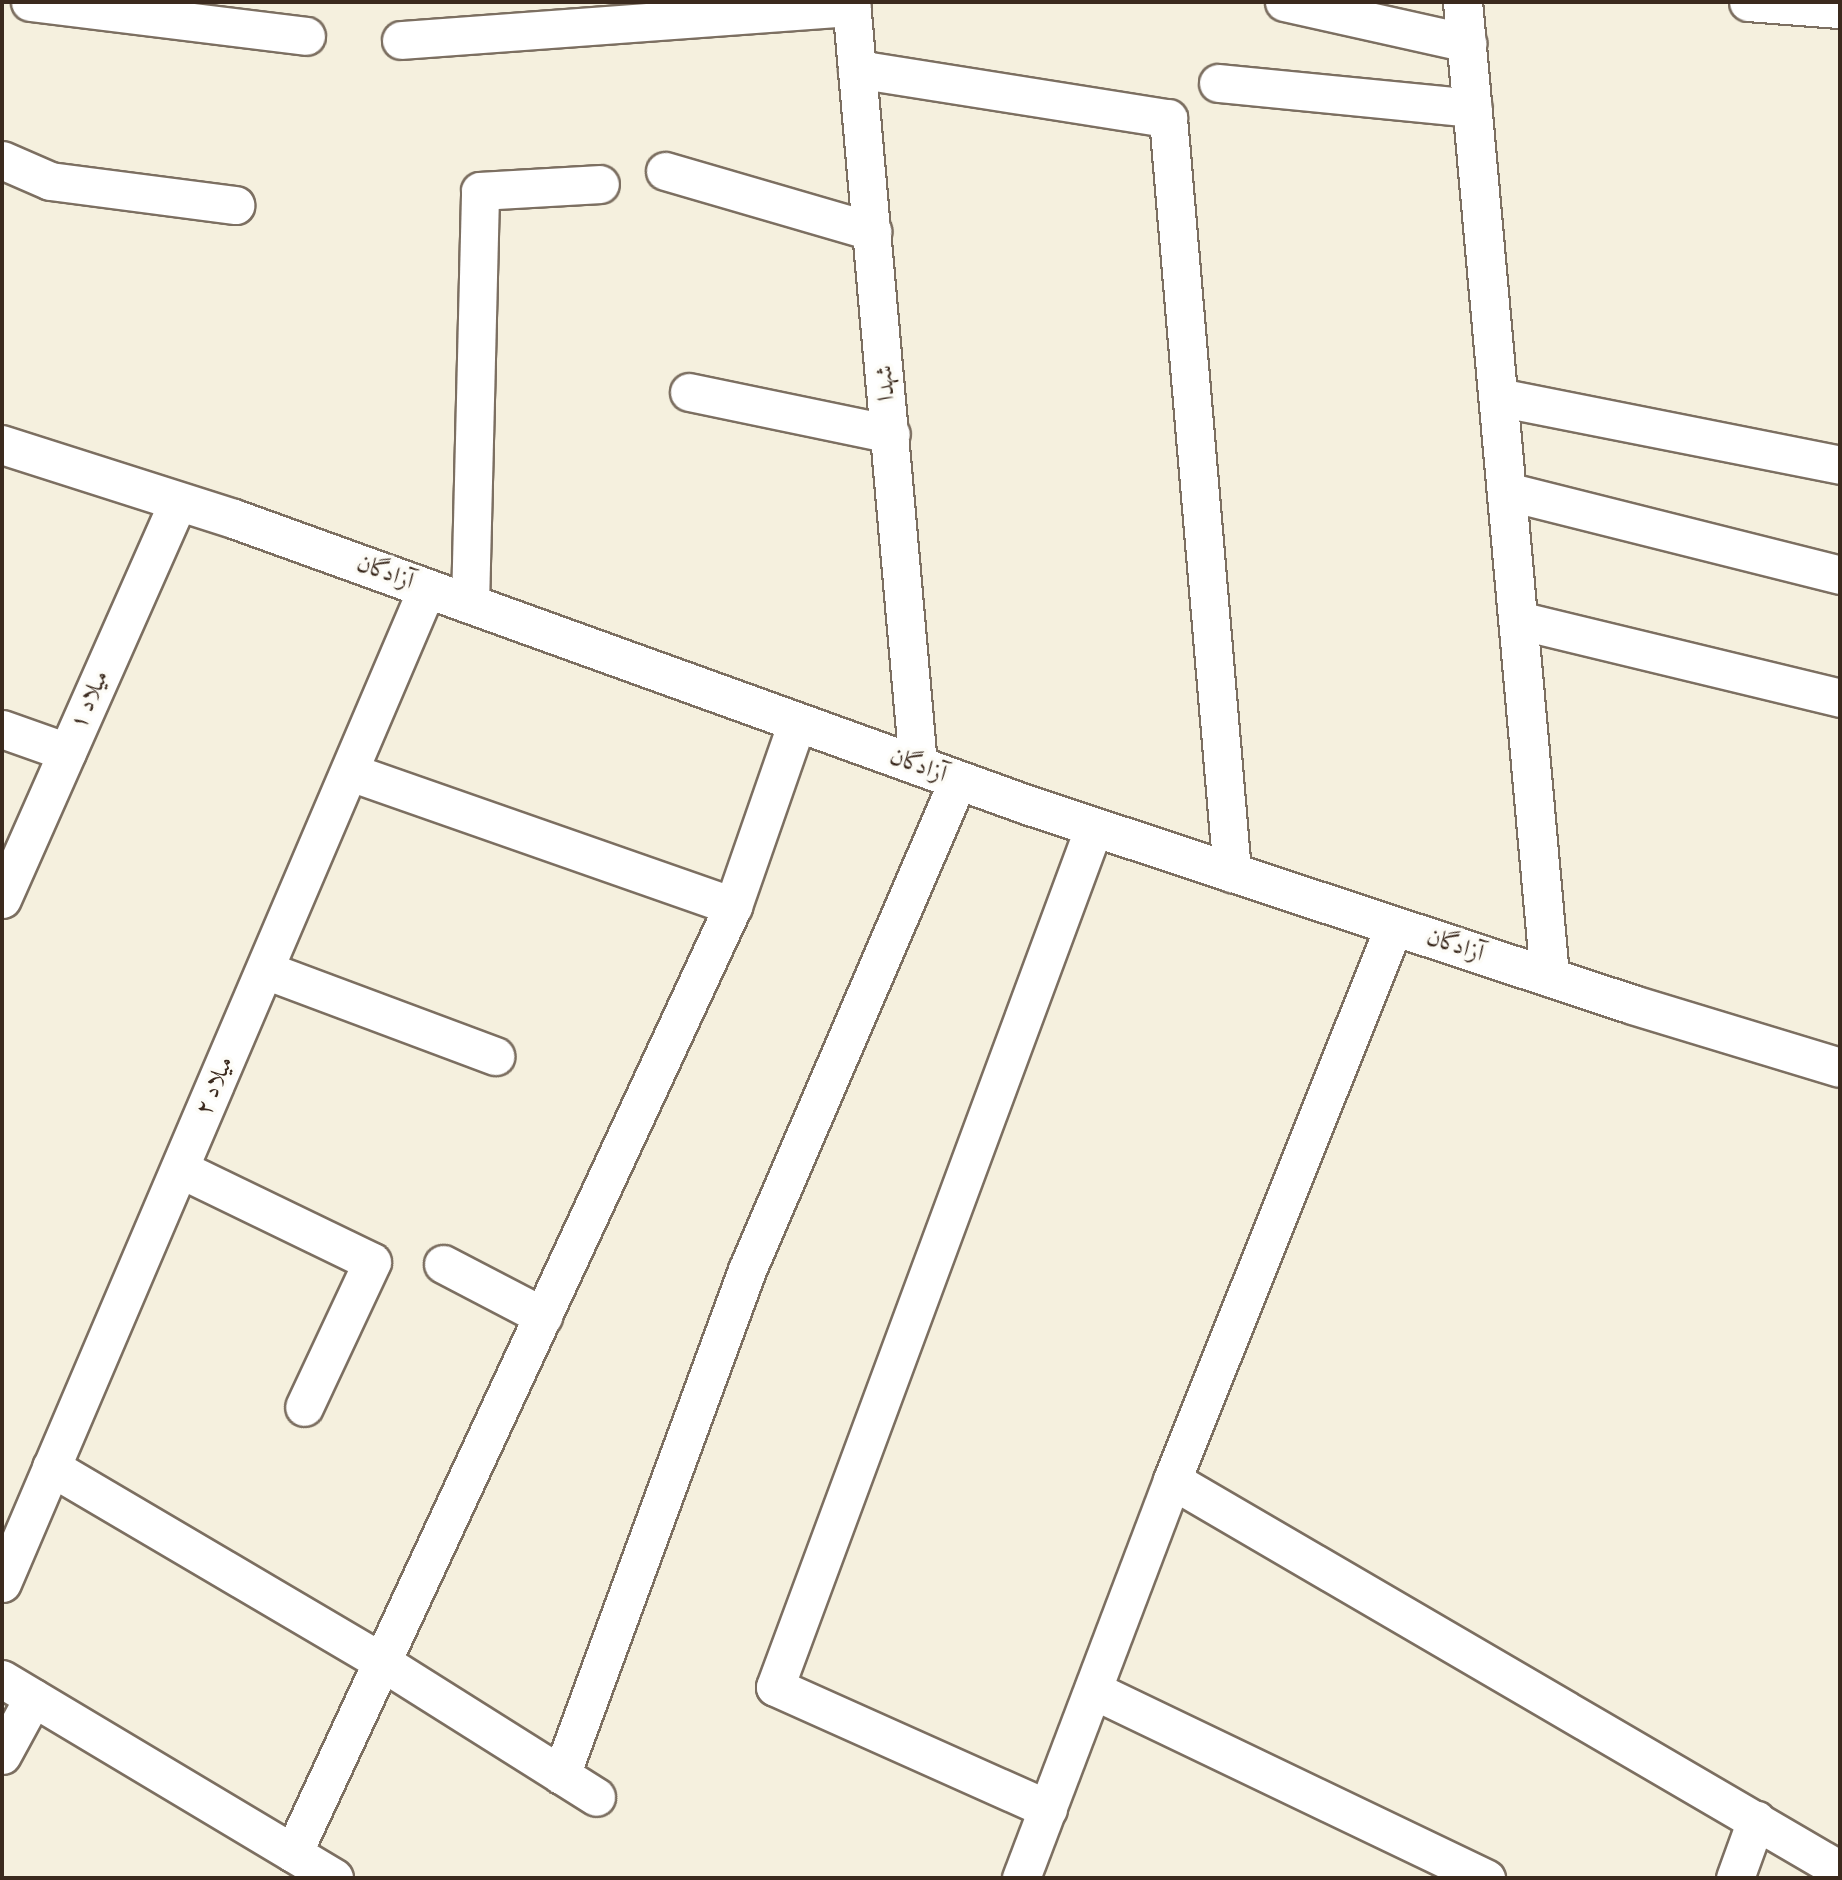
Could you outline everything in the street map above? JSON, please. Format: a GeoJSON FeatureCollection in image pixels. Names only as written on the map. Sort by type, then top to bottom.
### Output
{"type":"FeatureCollection","features":[{"type":"Feature","properties":{"kind":"street"},"geometry":{"type":"LineString","coordinates":[[30,2],[306,36]]}},
{"type":"Feature","properties":{"kind":"street"},"geometry":{"type":"LineString","coordinates":[[1284,2],[1467,43]]}},
{"type":"Feature","properties":{"kind":"street"},"geometry":{"type":"LineString","coordinates":[[1463,2],[1550,977]]}},
{"type":"Feature","properties":{"kind":"street"},"geometry":{"type":"LineString","coordinates":[[1748,2],[1840,9]]}},
{"type":"Feature","properties":{"kind":"street"},"geometry":{"type":"LineString","coordinates":[[401,40],[851,4]]}},
{"type":"Feature","properties":{"kind":"street","name":"شهدا"},"geometry":{"type":"LineString","coordinates":[[851,4],[891,434],[918,765]]}},
{"type":"Feature","properties":{"kind":"street"},"geometry":{"type":"LineString","coordinates":[[858,69],[1168,118],[1232,873]]}},
{"type":"Feature","properties":{"kind":"street"},"geometry":{"type":"LineString","coordinates":[[1218,83],[1472,108]]}},
{"type":"Feature","properties":{"kind":"street"},"geometry":{"type":"LineString","coordinates":[[2,160],[50,181],[235,205]]}},
{"type":"Feature","properties":{"kind":"street"},"geometry":{"type":"LineString","coordinates":[[665,171],[872,231]]}},
{"type":"Feature","properties":{"kind":"street"},"geometry":{"type":"LineString","coordinates":[[470,604],[480,191],[600,184]]}},
{"type":"Feature","properties":{"kind":"street"},"geometry":{"type":"LineString","coordinates":[[689,392],[891,434]]}},
{"type":"Feature","properties":{"kind":"street"},"geometry":{"type":"LineString","coordinates":[[1498,397],[1840,465]]}},
{"type":"Feature","properties":{"kind":"street","name":"آزادگان"},"geometry":{"type":"LineString","coordinates":[[2,445],[178,501],[427,588],[1094,827],[1550,977],[1840,1068]]}},
{"type":"Feature","properties":{"kind":"street"},"geometry":{"type":"LineString","coordinates":[[1506,491],[1840,575]]}},
{"type":"Feature","properties":{"kind":"street","name":"میلاد ۱"},"geometry":{"type":"LineString","coordinates":[[2,899],[178,501]]}},
{"type":"Feature","properties":{"kind":"street","name":"میلاد ۲"},"geometry":{"type":"LineString","coordinates":[[2,1583],[427,588]]}},
{"type":"Feature","properties":{"kind":"street"},"geometry":{"type":"LineString","coordinates":[[1518,620],[1840,698]]}},
{"type":"Feature","properties":{"kind":"street"},"geometry":{"type":"LineString","coordinates":[[293,1853],[733,906],[797,722]]}},
{"type":"Feature","properties":{"kind":"street"},"geometry":{"type":"LineString","coordinates":[[2,729],[67,752]]}},
{"type":"Feature","properties":{"kind":"street"},"geometry":{"type":"LineString","coordinates":[[350,772],[733,906]]}},
{"type":"Feature","properties":{"kind":"street"},"geometry":{"type":"LineString","coordinates":[[561,1775],[747,1270],[958,780]]}},
{"type":"Feature","properties":{"kind":"street"},"geometry":{"type":"LineString","coordinates":[[1048,1809],[775,1688],[1094,827]]}},
{"type":"Feature","properties":{"kind":"street"},"geometry":{"type":"LineString","coordinates":[[1021,1878],[1172,1480],[1394,926]]}},
{"type":"Feature","properties":{"kind":"street"},"geometry":{"type":"LineString","coordinates":[[265,970],[495,1056]]}},
{"type":"Feature","properties":{"kind":"street"},"geometry":{"type":"LineString","coordinates":[[180,1169],[372,1262],[304,1407]]}},
{"type":"Feature","properties":{"kind":"street"},"geometry":{"type":"LineString","coordinates":[[443,1264],[543,1316]]}},
{"type":"Feature","properties":{"kind":"street"},"geometry":{"type":"LineString","coordinates":[[51,1467],[382,1662],[596,1797]]}},
{"type":"Feature","properties":{"kind":"street"},"geometry":{"type":"LineString","coordinates":[[1172,1480],[1840,1870]]}},
{"type":"Feature","properties":{"kind":"street"},"geometry":{"type":"LineString","coordinates":[[2,1679],[334,1878]]}},
{"type":"Feature","properties":{"kind":"street"},"geometry":{"type":"LineString","coordinates":[[1093,1690],[1486,1878]]}},
{"type":"Feature","properties":{"kind":"street"},"geometry":{"type":"LineString","coordinates":[[2,1755],[33,1698]]}},
{"type":"Feature","properties":{"kind":"street"},"geometry":{"type":"LineString","coordinates":[[1735,1878],[1756,1820]]}}]}
